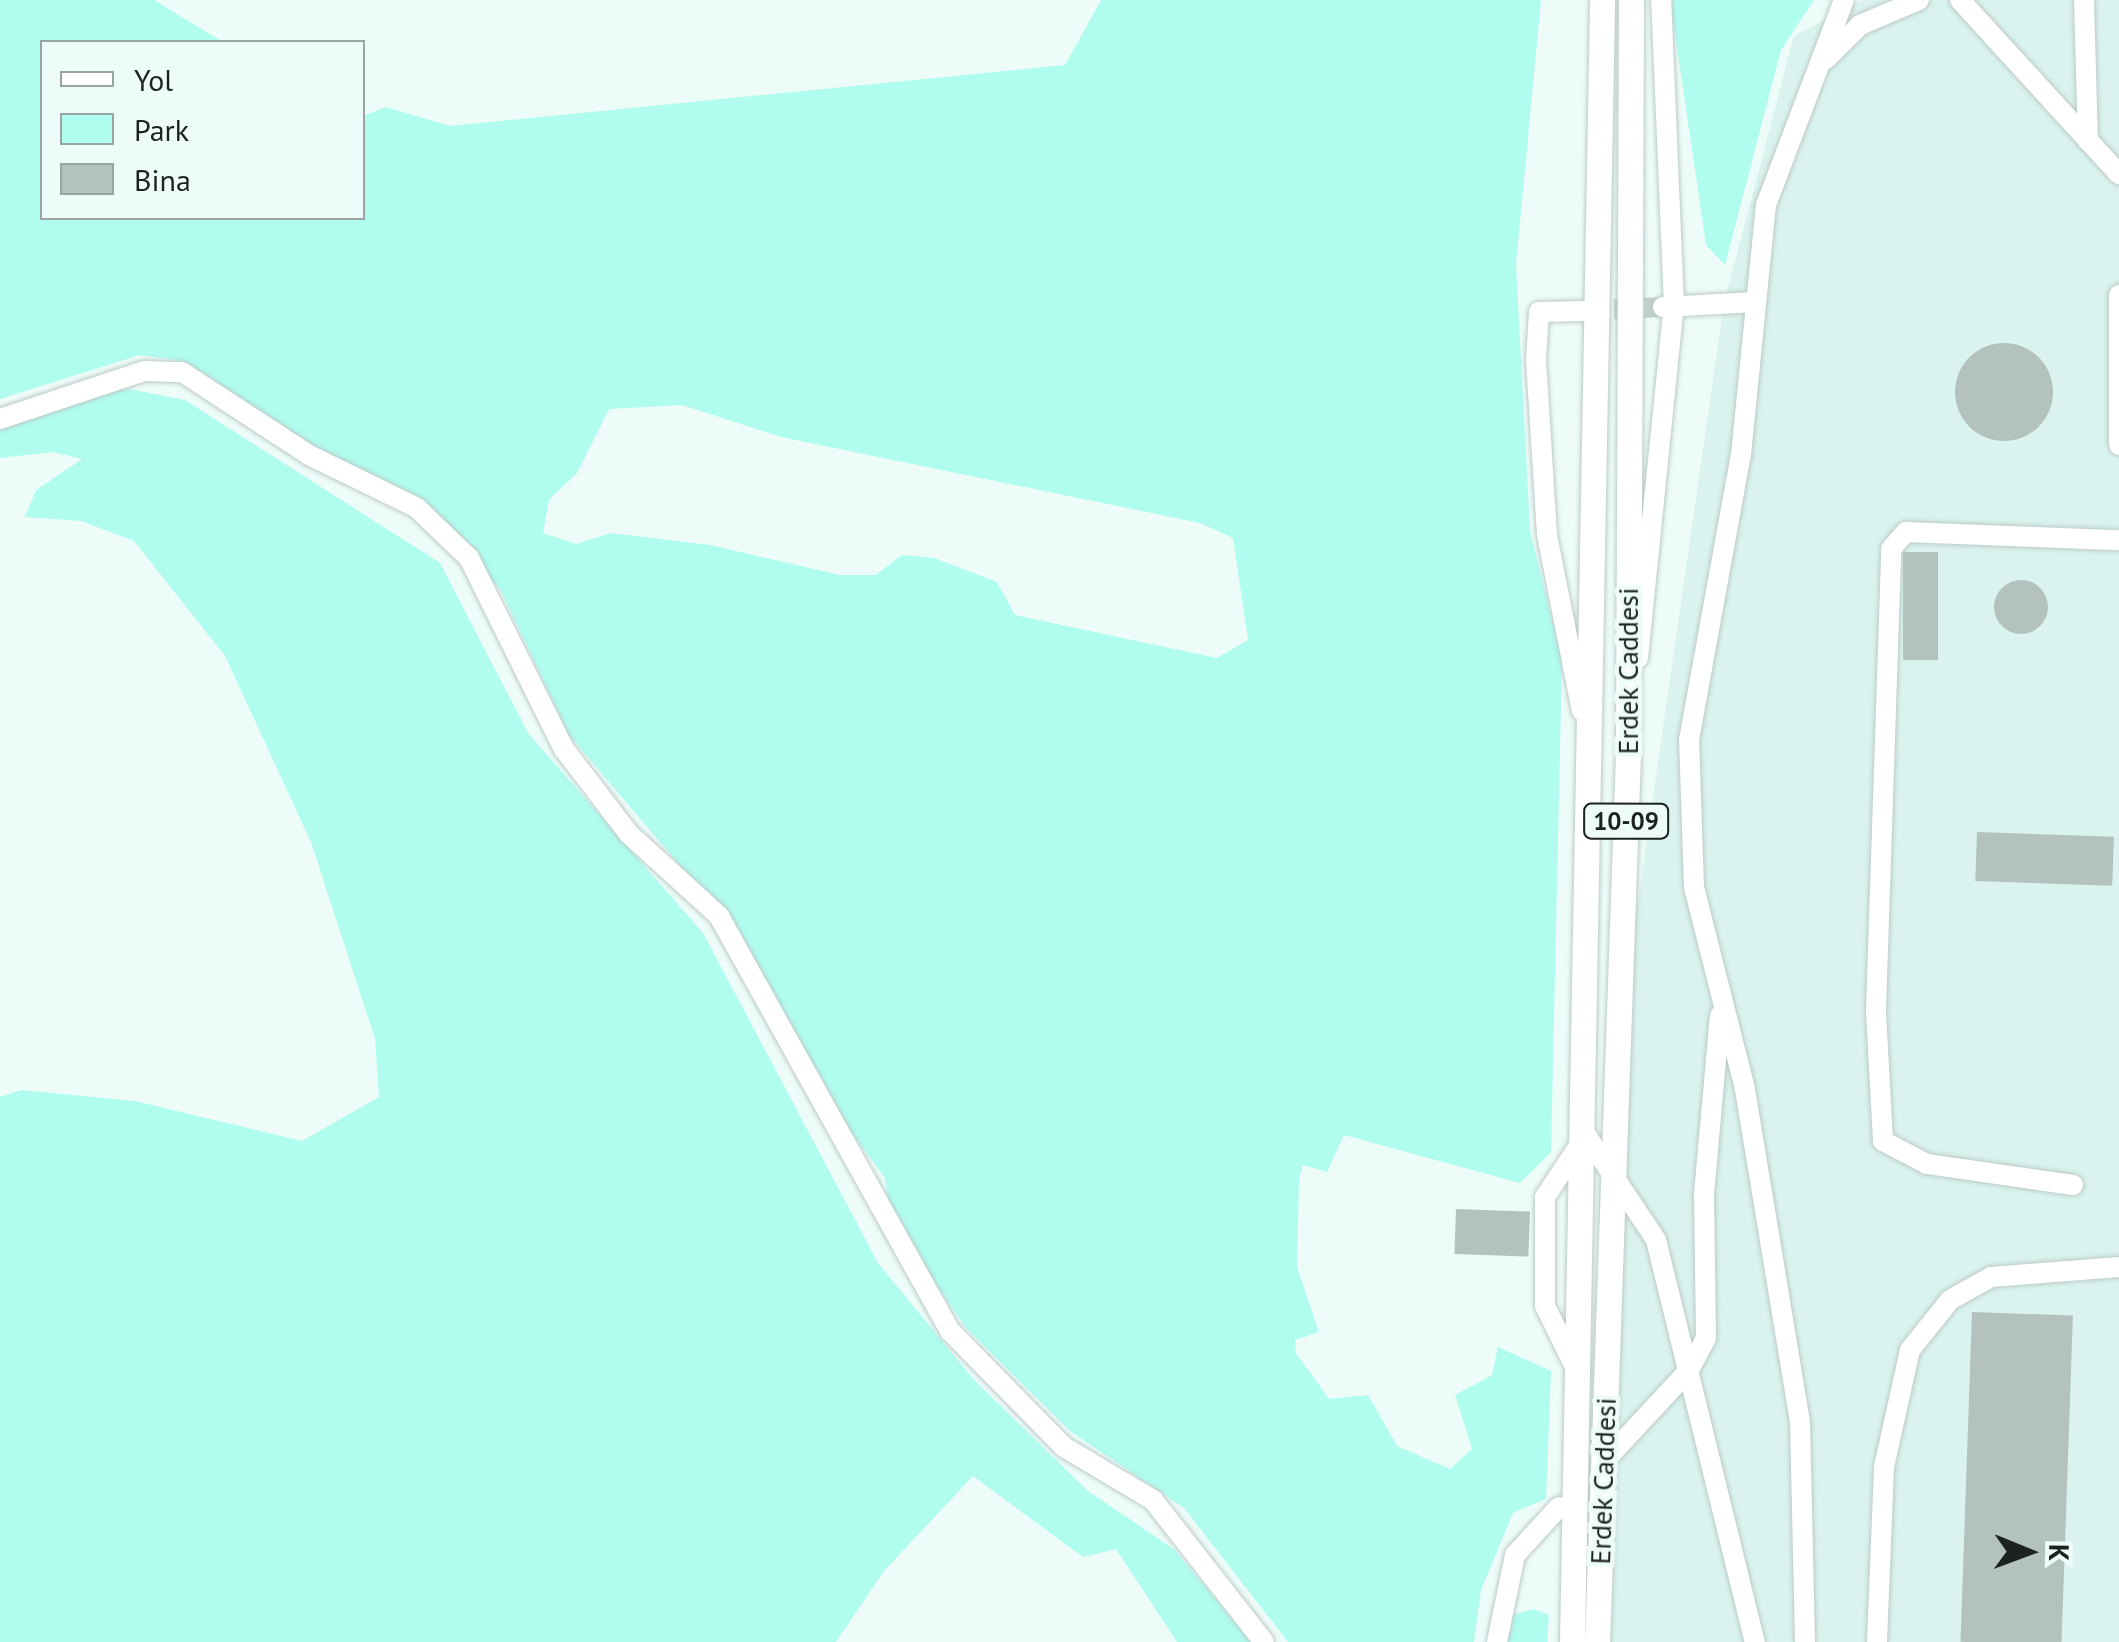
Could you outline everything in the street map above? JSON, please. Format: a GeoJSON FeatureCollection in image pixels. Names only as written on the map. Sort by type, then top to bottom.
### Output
{"type":"FeatureCollection","features":[{"type":"Feature","properties":{"kind":"main road","name":"Erdek Caddesi"},"geometry":{"type":"LineString","coordinates":[[1572,1642],[1586,1135],[1602,0]]}},
{"type":"Feature","properties":{"kind":"main road","name":"Erdek Caddesi"},"geometry":{"type":"LineString","coordinates":[[1597,1642],[1628,754],[1631,0]]}},
{"type":"Feature","properties":{"kind":"lane"},"geometry":{"type":"LineString","coordinates":[[1628,754],[1668,306],[1660,0]]}},
{"type":"Feature","properties":{"kind":"lane"},"geometry":{"type":"LineString","coordinates":[[1805,1642],[1800,1422],[1745,1089],[1694,888],[1689,740],[1741,455],[1766,205],[1844,0]]}},
{"type":"Feature","properties":{"kind":"lane"},"geometry":{"type":"LineString","coordinates":[[1818,67],[1860,24],[1919,0]]}},
{"type":"Feature","properties":{"kind":"lane"},"geometry":{"type":"LineString","coordinates":[[1960,0],[2119,174]]}},
{"type":"Feature","properties":{"kind":"lane"},"geometry":{"type":"LineString","coordinates":[[2084,0],[2088,140]]}},
{"type":"Feature","properties":{"kind":"lane"},"geometry":{"type":"LineString","coordinates":[[2119,295],[2119,445]]}},
{"type":"Feature","properties":{"kind":"lane"},"geometry":{"type":"LineString","coordinates":[[1668,306],[1756,302]]}},
{"type":"Feature","properties":{"kind":"lane"},"geometry":{"type":"LineString","coordinates":[[1582,311],[1539,312],[1547,535],[1592,762]]}},
{"type":"Feature","properties":{"kind":"lane"},"geometry":{"type":"LineString","coordinates":[[0,419],[144,371],[182,372],[308,455],[417,508],[469,558],[575,764],[628,834],[720,916],[950,1330],[1064,1447],[1152,1500],[1264,1642]]}},
{"type":"Feature","properties":{"kind":"lane"},"geometry":{"type":"LineString","coordinates":[[2073,1185],[1927,1164],[1883,1140],[1876,1010],[1891,549],[1906,532],[2119,540]]}},
{"type":"Feature","properties":{"kind":"lane"},"geometry":{"type":"LineString","coordinates":[[1612,1454],[1689,1370],[1710,1304],[1704,1194],[1721,1002]]}},
{"type":"Feature","properties":{"kind":"lane"},"geometry":{"type":"LineString","coordinates":[[1578,1373],[1546,1306],[1545,1197],[1586,1135],[1614,1170],[1656,1240],[1755,1642]]}},
{"type":"Feature","properties":{"kind":"lane"},"geometry":{"type":"LineString","coordinates":[[1878,1642],[1884,1467],[1910,1350],[1950,1300],[1991,1277],[2119,1266]]}},
{"type":"Feature","properties":{"kind":"lane"},"geometry":{"type":"LineString","coordinates":[[1497,1642],[1515,1555],[1559,1507]]}},
{"type":"Feature","properties":{"kind":"shaded area"},"geometry":{"type":"Polygon","coordinates":[[[1863,0],[2119,0],[2119,1642],[1611,1642],[1633,937],[1724,303],[1794,36],[1863,0]]]}},
{"type":"Feature","properties":{"kind":"green space"},"geometry":{"type":"Polygon","coordinates":[[[0,0],[154,0],[220,40],[40,40],[40,220],[365,220],[365,115],[386,107],[450,126],[1065,65],[1101,0],[1541,0],[1516,264],[1530,531],[1562,659],[1551,1152],[1520,1183],[1344,1135],[1327,1172],[1303,1165],[1299,1179],[1297,1267],[1319,1332],[1295,1340],[1296,1353],[1329,1399],[1368,1395],[1397,1446],[1450,1469],[1472,1449],[1455,1395],[1492,1375],[1498,1347],[1551,1371],[1546,1499],[1513,1513],[1481,1590],[1474,1642],[1288,1642],[1184,1508],[1070,1431],[966,1328],[891,1220],[885,1178],[833,1108],[732,927],[569,735],[500,589],[418,498],[310,445],[181,361],[140,355],[0,399],[0,0]],[[682,405],[609,409],[577,473],[549,500],[543,533],[576,544],[611,533],[710,545],[840,575],[876,575],[902,555],[934,558],[997,582],[1015,615],[1217,658],[1248,640],[1233,538],[1200,523],[781,437],[682,405]]]}},
{"type":"Feature","properties":{"kind":"green space"},"geometry":{"type":"Polygon","coordinates":[[[1670,0],[1814,0],[1781,50],[1725,265],[1706,245],[1670,0]]]}},
{"type":"Feature","properties":{"kind":"green space"},"geometry":{"type":"Polygon","coordinates":[[[129,389],[185,400],[440,563],[528,733],[703,933],[878,1263],[974,1380],[1088,1491],[1175,1550],[1251,1642],[1177,1642],[1116,1549],[1083,1557],[973,1476],[884,1571],[836,1642],[0,1642],[0,1097],[21,1090],[135,1101],[302,1141],[379,1097],[375,1039],[311,842],[225,656],[134,541],[81,521],[25,517],[36,490],[82,459],[53,452],[0,458],[0,422],[71,396],[129,389]]]}},
{"type":"Feature","properties":{"kind":"green space"},"geometry":{"type":"Polygon","coordinates":[[[1534,1609],[1549,1615],[1547,1642],[1505,1642],[1511,1615],[1534,1609]]]}},
{"type":"Feature","properties":{"kind":"building"},"geometry":{"type":"Polygon","coordinates":[[[2004,343],[2023,347],[2039,357],[2049,373],[2053,392],[2049,411],[2039,427],[2023,437],[2004,441],[1985,437],[1969,427],[1959,411],[1955,392],[1959,373],[1969,357],[1985,347],[2004,343]]]}},
{"type":"Feature","properties":{"kind":"building"},"geometry":{"type":"Polygon","coordinates":[[[1903,552],[1938,552],[1938,660],[1903,660],[1903,552]]]}},
{"type":"Feature","properties":{"kind":"building"},"geometry":{"type":"Polygon","coordinates":[[[2021,580],[2040,588],[2048,607],[2040,626],[2021,634],[2002,626],[1994,607],[2002,588],[2021,580]]]}},
{"type":"Feature","properties":{"kind":"building"},"geometry":{"type":"Polygon","coordinates":[[[1977,832],[2114,837],[2112,886],[1975,881],[1977,832]]]}},
{"type":"Feature","properties":{"kind":"building"},"geometry":{"type":"Polygon","coordinates":[[[1456,1209],[1530,1212],[1528,1257],[1454,1254],[1456,1209]]]}},
{"type":"Feature","properties":{"kind":"building"},"geometry":{"type":"Polygon","coordinates":[[[1972,1312],[2073,1316],[2062,1642],[1960,1642],[1972,1312]]]}},
{"type":"Feature","properties":{"kind":"tunnel"},"geometry":{"type":"LineString","coordinates":[[1584,311],[1662,307]]}}]}
